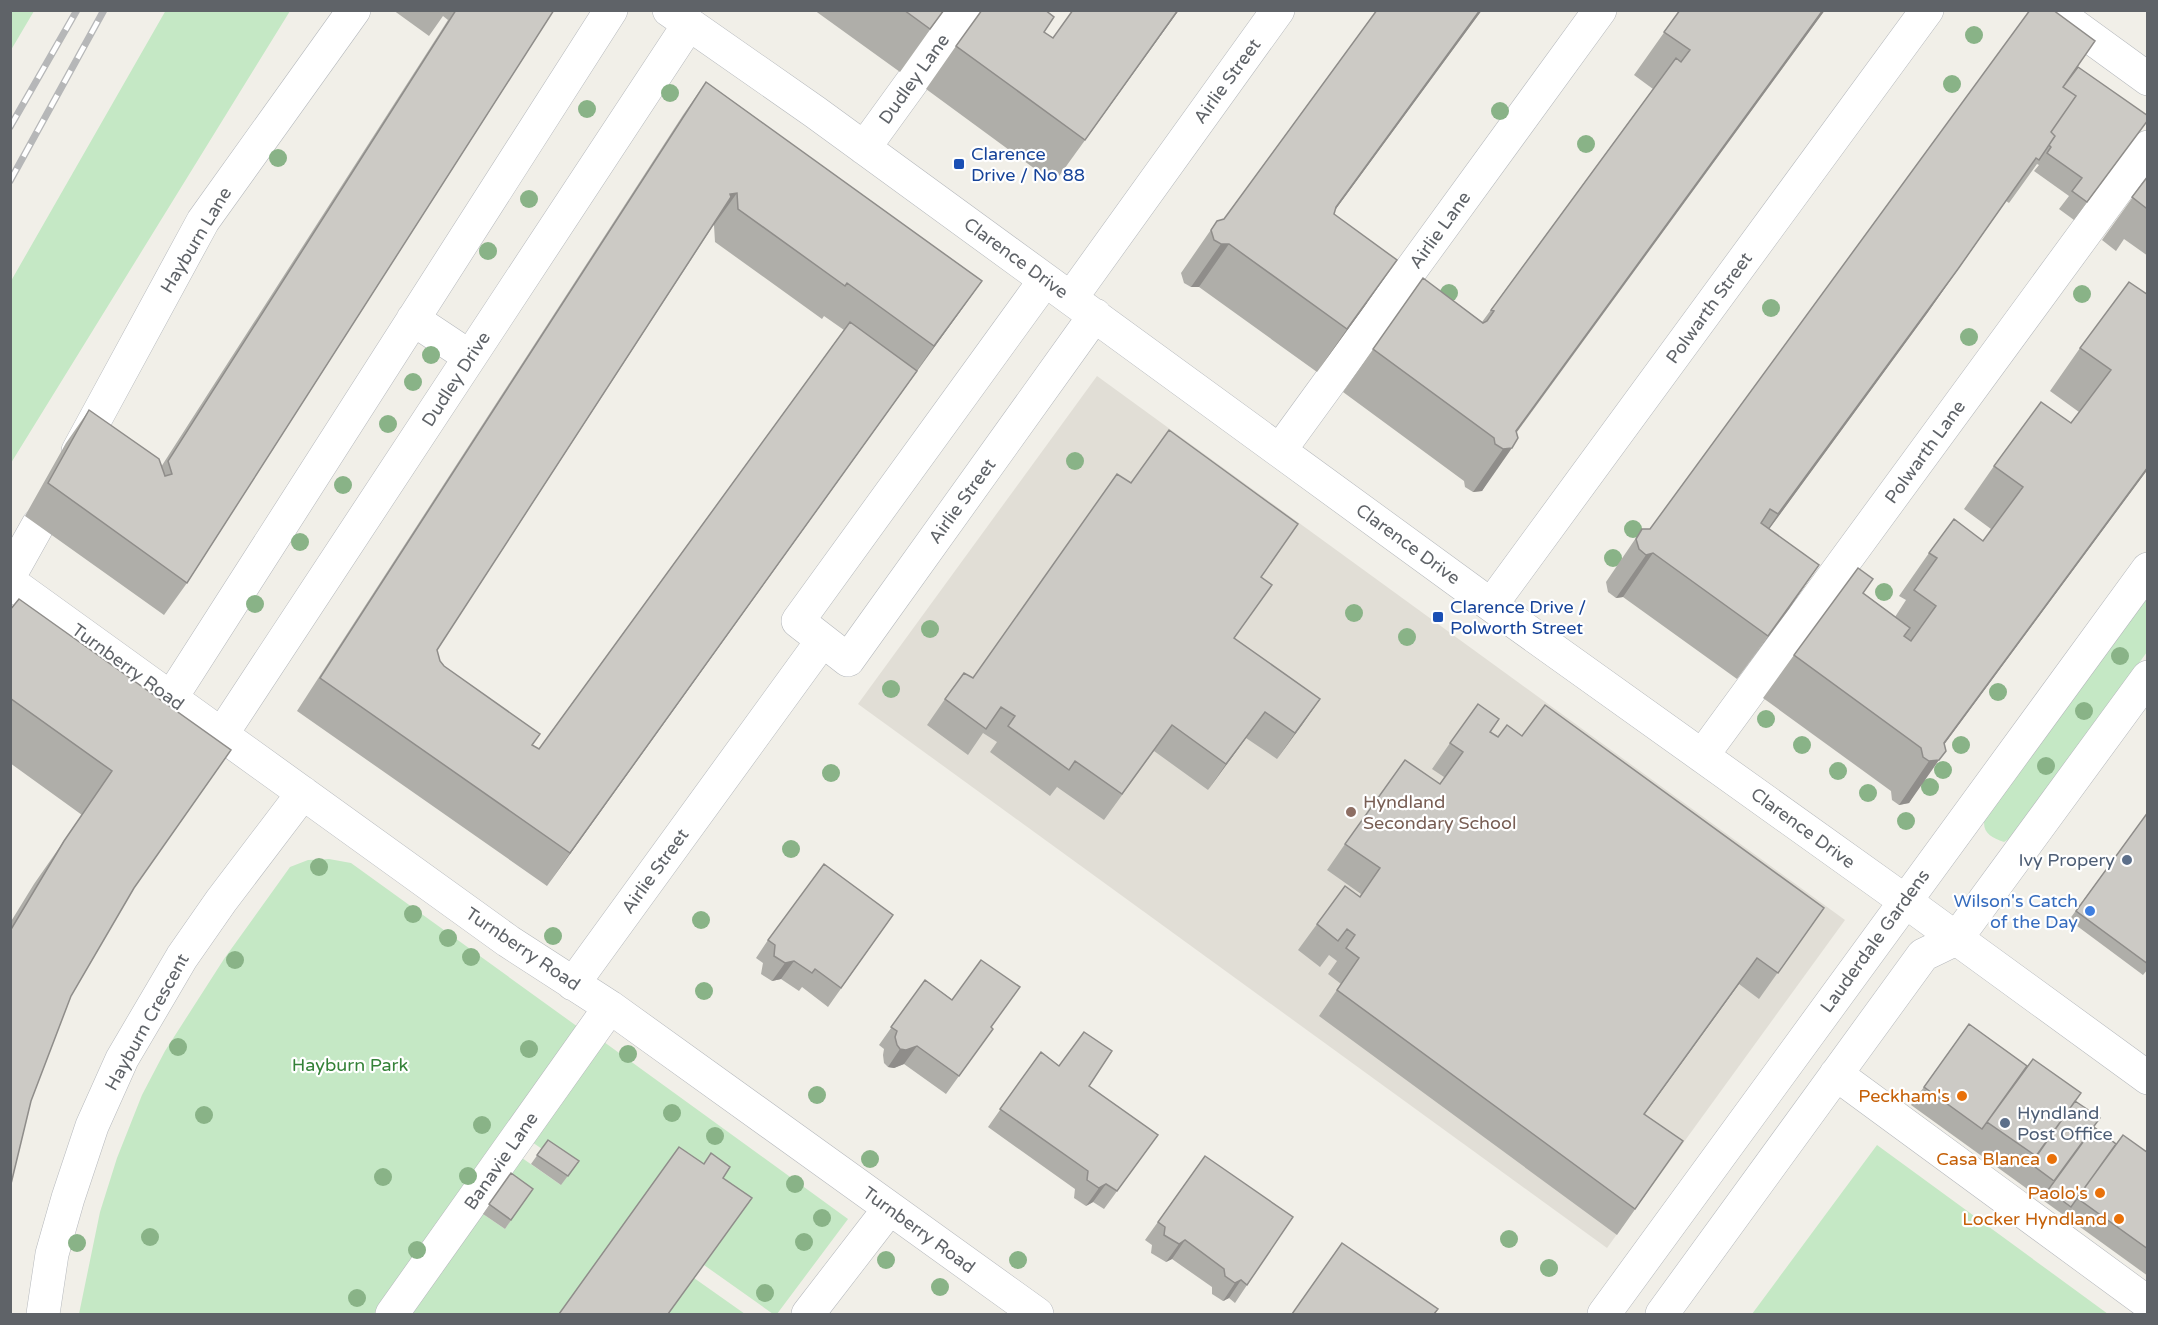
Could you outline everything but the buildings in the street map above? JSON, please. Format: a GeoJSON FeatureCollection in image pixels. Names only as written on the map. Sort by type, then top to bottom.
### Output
{"type":"FeatureCollection","features":[{"type":"Feature","properties":{"kind":"street","name":"Hayburn Lane"},"geometry":{"type":"LineString","coordinates":[[78,452],[203,221],[354,10]]}},
{"type":"Feature","properties":{"kind":"street"},"geometry":{"type":"LineString","coordinates":[[171,698],[611,10]]}},
{"type":"Feature","properties":{"kind":"street","name":"Dudley Lane"},"geometry":{"type":"LineString","coordinates":[[864,148],[964,10]]}},
{"type":"Feature","properties":{"kind":"street","name":"Airlie Street"},"geometry":{"type":"LineString","coordinates":[[1071,298],[798,621],[848,660],[1071,298],[1278,10]]}},
{"type":"Feature","properties":{"kind":"street","name":"Airlie Lane"},"geometry":{"type":"LineString","coordinates":[[1280,450],[1600,10]]}},
{"type":"Feature","properties":{"kind":"street","name":"Polwarth Street"},"geometry":{"type":"LineString","coordinates":[[1491,605],[1927,10]]}},
{"type":"Feature","properties":{"kind":"street"},"geometry":{"type":"LineString","coordinates":[[2053,10],[2148,79]]}},
{"type":"Feature","properties":{"kind":"street","name":"Clarence Drive"},"geometry":{"type":"LineString","coordinates":[[679,17],[864,148],[1491,605],[2148,1078]]}},
{"type":"Feature","properties":{"kind":"street","name":"Dudley Drive"},"geometry":{"type":"LineString","coordinates":[[222,734],[470,357],[679,17]]}},
{"type":"Feature","properties":{"kind":"street","name":"Polwarth Lane"},"geometry":{"type":"LineString","coordinates":[[1702,756],[2148,147]]}},
{"type":"Feature","properties":{"kind":"street"},"geometry":{"type":"LineString","coordinates":[[413,319],[470,357]]}},
{"type":"Feature","properties":{"kind":"street"},"geometry":{"type":"LineString","coordinates":[[10,575],[38,525]]}},
{"type":"Feature","properties":{"kind":"street","name":"Lauderdale Gardens"},"geometry":{"type":"LineString","coordinates":[[1604,1314],[2148,569]]}},
{"type":"Feature","properties":{"kind":"street","name":"Turnberry Road"},"geometry":{"type":"LineString","coordinates":[[10,582],[508,941],[610,1007],[1037,1314]]}},
{"type":"Feature","properties":{"kind":"street","name":"Airlie Street"},"geometry":{"type":"LineString","coordinates":[[573,984],[822,641]]}},
{"type":"Feature","properties":{"kind":"street"},"geometry":{"type":"LineString","coordinates":[[1662,1314],[1923,955],[1956,939],[2148,676]]}},
{"type":"Feature","properties":{"kind":"street","name":"Hayburn Crescent"},"geometry":{"type":"LineString","coordinates":[[43,1314],[52,1254],[68,1198],[92,1126],[122,1059],[182,957],[221,901],[303,793]]}},
{"type":"Feature","properties":{"kind":"street","name":"Banavie Lane"},"geometry":{"type":"LineString","coordinates":[[392,1314],[610,1007]]}},
{"type":"Feature","properties":{"kind":"street"},"geometry":{"type":"LineString","coordinates":[[1836,1074],[2148,1303]]}},
{"type":"Feature","properties":{"kind":"street"},"geometry":{"type":"LineString","coordinates":[[808,1314],[890,1209]]}},
{"type":"Feature","properties":{"kind":"shaded area","name":"Hyndland Secondary School"},"geometry":{"type":"Polygon","coordinates":[[[1097,376],[1845,920],[1607,1248],[858,704],[1097,376]]]}},
{"type":"Feature","properties":{"kind":"green space"},"geometry":{"type":"Polygon","coordinates":[[[166,10],[290,11],[11,463],[11,281],[166,10]]]}},
{"type":"Feature","properties":{"kind":"green space"},"geometry":{"type":"Polygon","coordinates":[[[10,11],[34,11],[11,50],[10,11]]]}},
{"type":"Feature","properties":{"kind":"green space"},"geometry":{"type":"Polygon","coordinates":[[[2147,595],[2147,652],[2012,837],[2004,842],[1991,836],[1984,826],[1985,816],[2147,595]]]}},
{"type":"Feature","properties":{"kind":"green space","name":"Hayburn Park"},"geometry":{"type":"Polygon","coordinates":[[[329,859],[351,863],[578,1027],[374,1314],[79,1314],[100,1212],[117,1158],[142,1095],[165,1051],[224,959],[290,867],[308,860],[329,859]]]}},
{"type":"Feature","properties":{"kind":"green space"},"geometry":{"type":"Polygon","coordinates":[[[604,1042],[848,1219],[777,1314],[773,1314],[704,1265],[733,1224],[559,1314],[411,1314],[483,1214],[505,1229],[526,1198],[505,1182],[522,1158],[561,1185],[542,1149],[532,1142],[604,1042]]]}},
{"type":"Feature","properties":{"kind":"green space"},"geometry":{"type":"Polygon","coordinates":[[[1877,1145],[2108,1314],[1752,1314],[1877,1145]]]}},
{"type":"Feature","properties":{"kind":"green space"},"geometry":{"type":"Polygon","coordinates":[[[694,1278],[745,1314],[668,1314],[694,1278]]]}},
{"type":"Feature","properties":{"kind":"railway"},"geometry":{"type":"LineString","coordinates":[[10,127],[77,10]]}},
{"type":"Feature","properties":{"kind":"railway"},"geometry":{"type":"LineString","coordinates":[[10,181],[104,10]]}},
{"type":"Feature","properties":{"kind":"place","name":"Clarence Drive / No 88"},"geometry":{"type":"Point","coordinates":[959,164]}},
{"type":"Feature","properties":{"kind":"place","name":"Clarence Drive / Polworth Street"},"geometry":{"type":"Point","coordinates":[1438,617]}},
{"type":"Feature","properties":{"kind":"place","name":"Hyndland Secondary School"},"geometry":{"type":"Point","coordinates":[1351,812]}},
{"type":"Feature","properties":{"kind":"place","name":"Ivy Propery"},"geometry":{"type":"Point","coordinates":[2127,860]}},
{"type":"Feature","properties":{"kind":"place","name":"Wilson's Catch of the Day"},"geometry":{"type":"Point","coordinates":[2090,911]}},
{"type":"Feature","properties":{"kind":"place","name":"Peckham's"},"geometry":{"type":"Point","coordinates":[1962,1096]}},
{"type":"Feature","properties":{"kind":"place","name":"Hyndland Post Office"},"geometry":{"type":"Point","coordinates":[2005,1123]}},
{"type":"Feature","properties":{"kind":"place","name":"Casa Blanca"},"geometry":{"type":"Point","coordinates":[2052,1159]}},
{"type":"Feature","properties":{"kind":"place","name":"Paolo's"},"geometry":{"type":"Point","coordinates":[2100,1193]}},
{"type":"Feature","properties":{"kind":"place","name":"Locker Hyndland"},"geometry":{"type":"Point","coordinates":[2119,1219]}}]}
